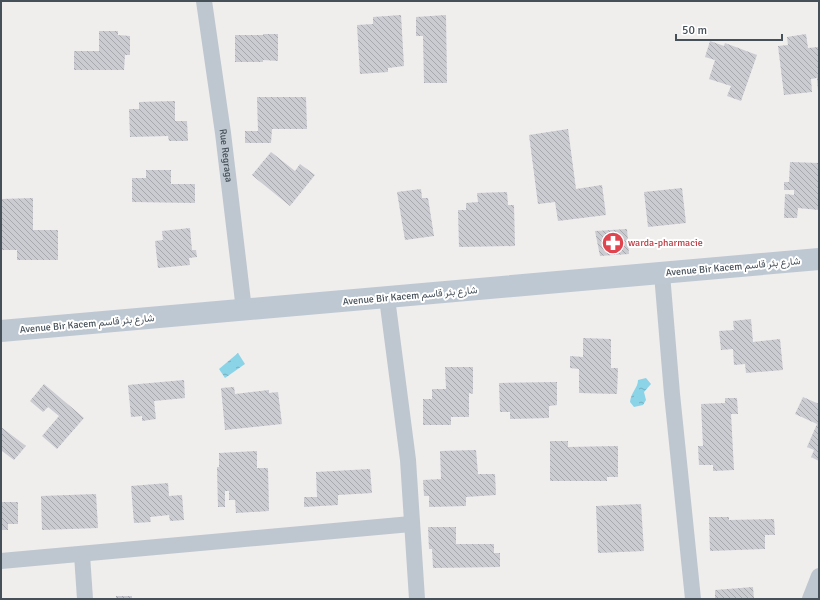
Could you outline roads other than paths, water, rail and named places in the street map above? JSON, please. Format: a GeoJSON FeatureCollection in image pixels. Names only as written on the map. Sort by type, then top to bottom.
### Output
{"type":"FeatureCollection","features":[{"type":"Feature","properties":{"kind":"street","name":"Rue Regraga"},"geometry":{"type":"LineString","coordinates":[[204,1],[223,133],[244,310]]}},
{"type":"Feature","properties":{"kind":"street","name":"Avenue Bir Kacem شارع بئر قاسم"},"geometry":{"type":"LineString","coordinates":[[1,331],[819,259]]}},
{"type":"Feature","properties":{"kind":"street"},"geometry":{"type":"LineString","coordinates":[[662,274],[672,394],[693,599]]}},
{"type":"Feature","properties":{"kind":"street"},"geometry":{"type":"LineString","coordinates":[[387,298],[408,460],[417,599]]}},
{"type":"Feature","properties":{"kind":"street"},"geometry":{"type":"LineString","coordinates":[[1,562],[411,524]]}},
{"type":"Feature","properties":{"kind":"street"},"geometry":{"type":"LineString","coordinates":[[82,555],[85,599]]}},
{"type":"Feature","properties":{"kind":"street"},"geometry":{"type":"LineString","coordinates":[[810,599],[819,576]]}},
{"type":"Feature","properties":{"kind":"water"},"geometry":{"type":"Polygon","coordinates":[[[238,353],[245,364],[225,378],[219,369],[238,353]]]}},
{"type":"Feature","properties":{"kind":"water"},"geometry":{"type":"Polygon","coordinates":[[[646,378],[651,384],[644,392],[646,400],[643,405],[634,407],[630,402],[638,380],[646,378]]]}},
{"type":"Feature","properties":{"kind":"place","name":"warda-pharmacie"},"geometry":{"type":"Point","coordinates":[613,243]}}]}
